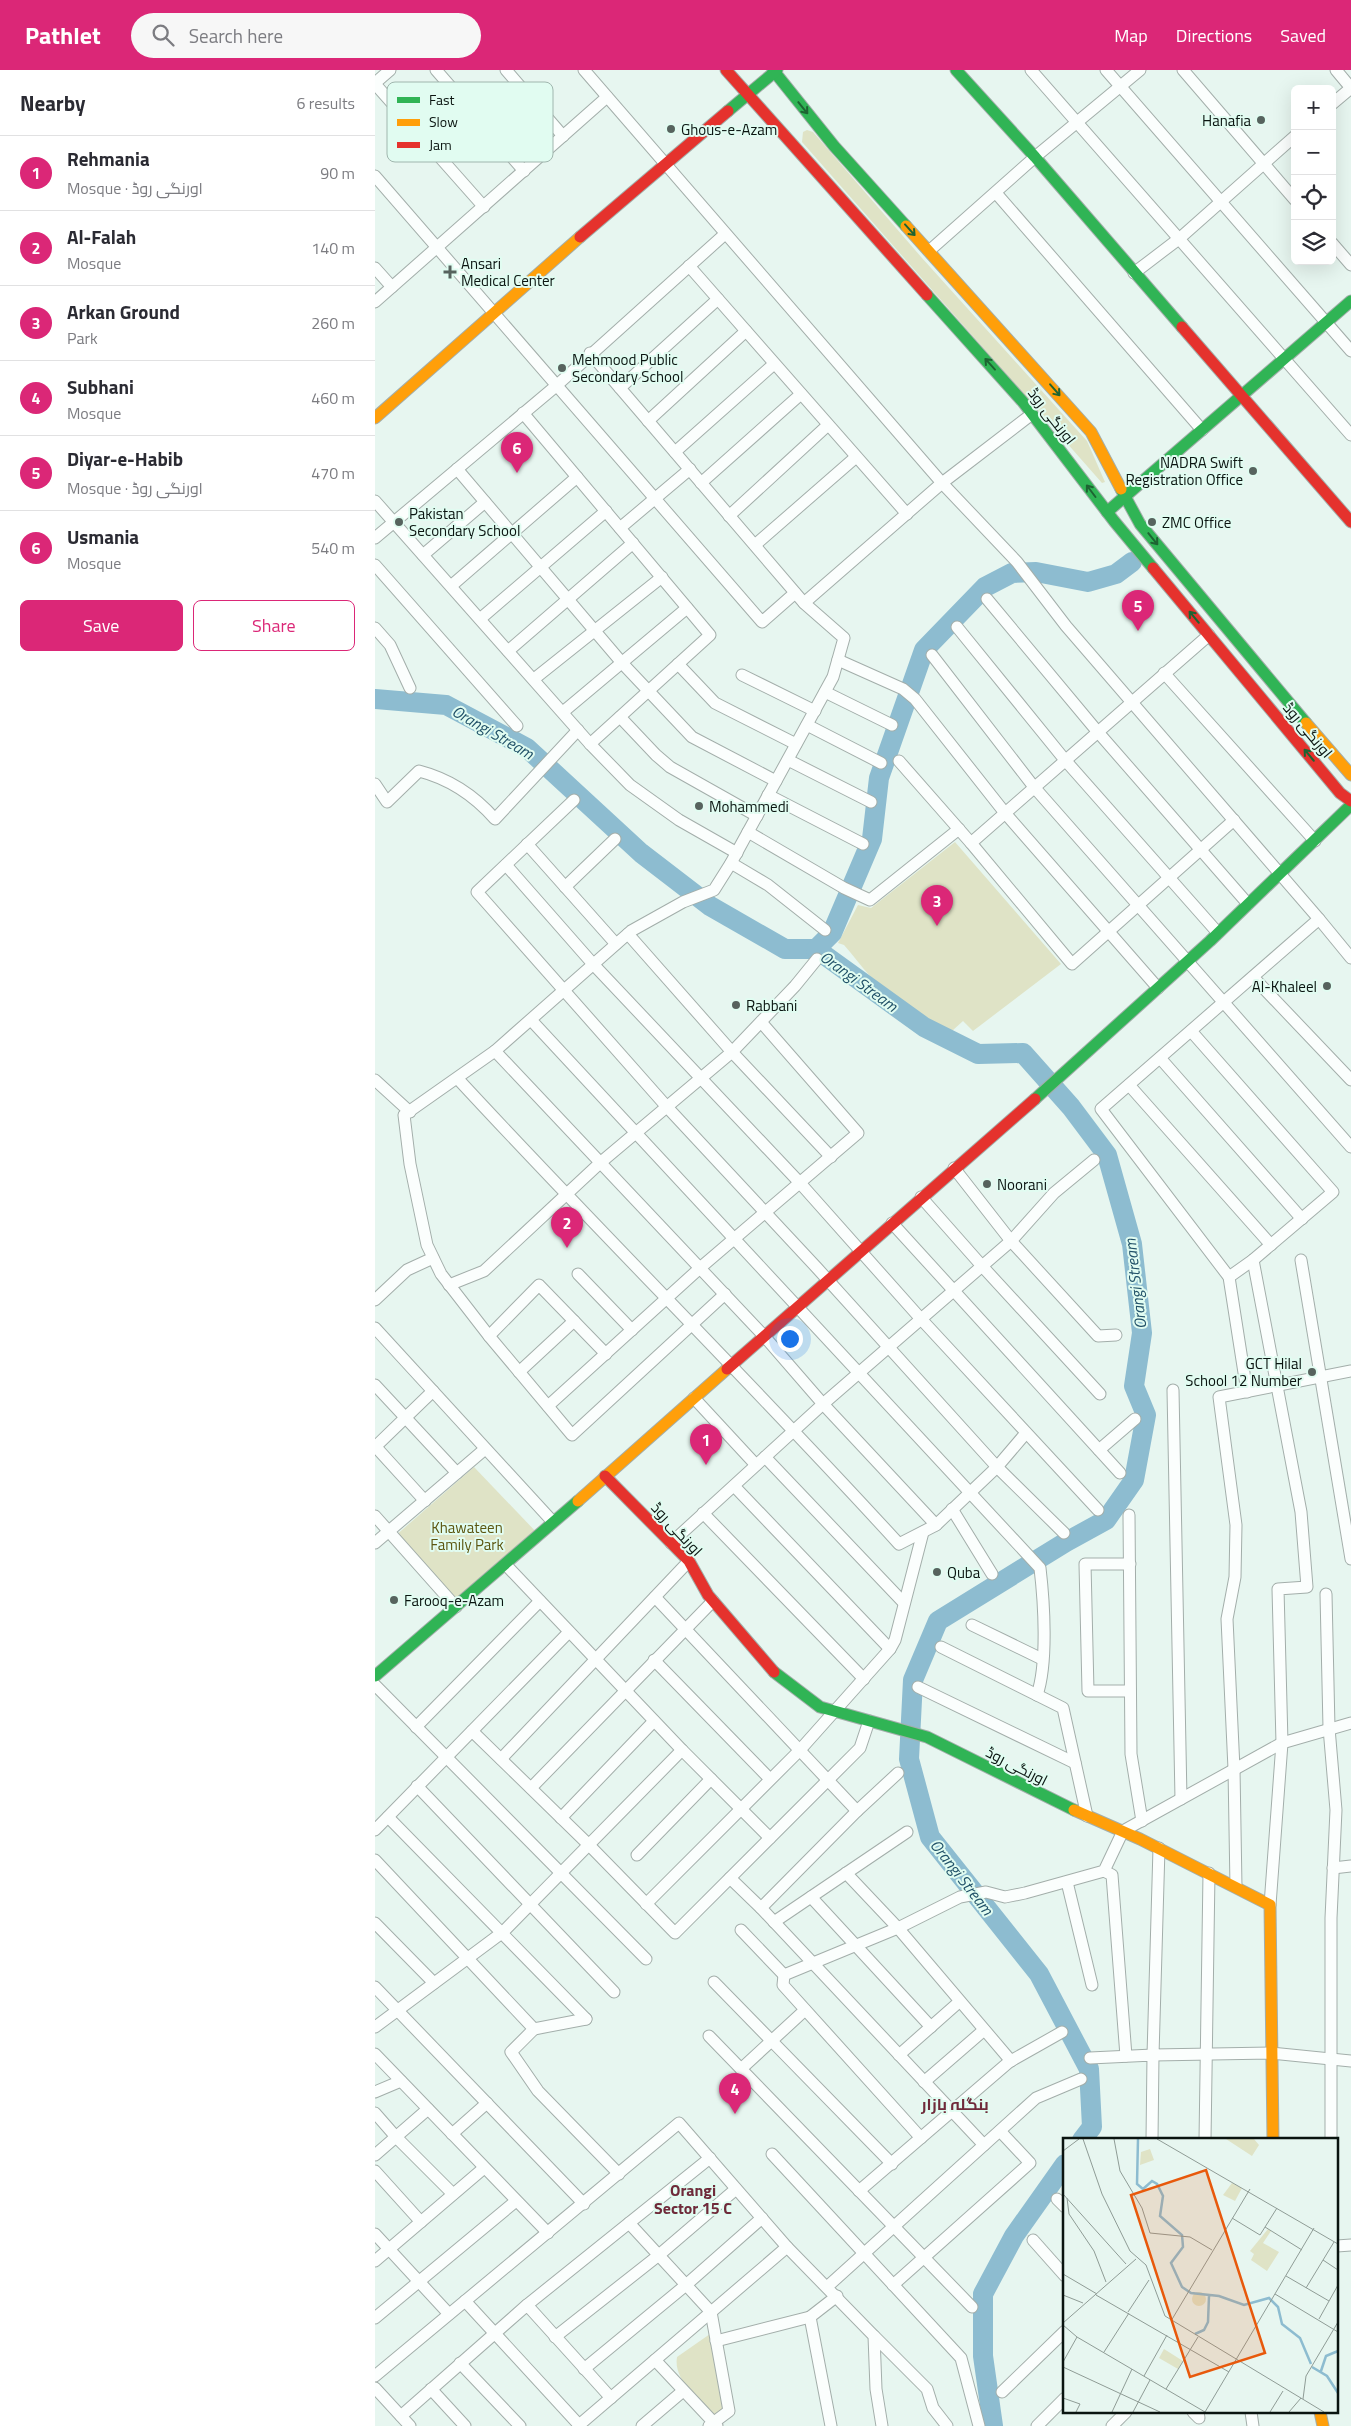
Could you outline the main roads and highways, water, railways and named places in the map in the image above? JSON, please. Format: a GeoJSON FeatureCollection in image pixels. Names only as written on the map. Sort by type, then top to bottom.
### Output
{"type":"FeatureCollection","features":[{"type":"Feature","properties":{"kind":"main road","name":"اورنگی روڈ"},"geometry":{"type":"LineString","coordinates":[[726,70],[1033,414],[1107,512],[1340,792],[1351,801]]}},
{"type":"Feature","properties":{"kind":"main road"},"geometry":{"type":"LineString","coordinates":[[956,70],[1035,157],[1350,519]]}},
{"type":"Feature","properties":{"kind":"main road","name":"اورنگی روڈ"},"geometry":{"type":"LineString","coordinates":[[775,71],[834,146],[1091,432],[1140,524],[1228,632],[1351,774]]}},
{"type":"Feature","properties":{"kind":"main road"},"geometry":{"type":"LineString","coordinates":[[375,418],[775,71]]}},
{"type":"Feature","properties":{"kind":"main road"},"geometry":{"type":"LineString","coordinates":[[1107,512],[1351,301]]}},
{"type":"Feature","properties":{"kind":"main road"},"geometry":{"type":"LineString","coordinates":[[375,1676],[506,1565],[954,1168],[1067,1072],[1280,875],[1351,805]]}},
{"type":"Feature","properties":{"kind":"main road","name":"اورنگی روڈ"},"geometry":{"type":"LineString","coordinates":[[605,1476],[689,1561],[713,1601],[774,1672],[820,1707],[927,1737],[1040,1795],[1159,1848],[1236,1886],[1270,1906],[1273,2138]]}},
{"type":"Feature","properties":{"kind":"waterway"},"geometry":{"type":"LineString","coordinates":[[816,949],[832,933],[872,839],[879,778],[924,650],[985,587],[1012,573],[1036,572],[1088,582],[1116,574],[1132,562]]}},
{"type":"Feature","properties":{"kind":"waterway","name":"Orangi Stream"},"geometry":{"type":"LineString","coordinates":[[375,699],[446,705],[527,748],[641,853],[710,906],[785,949],[816,949],[924,1027],[978,1054],[1023,1053],[1071,1107],[1107,1155],[1132,1244],[1142,1333],[1134,1386],[1146,1415],[1134,1480],[1106,1520],[1066,1542],[938,1621],[913,1680],[909,1759],[930,1837],[1039,1974],[1089,2069],[1092,2127],[1084,2138]]}},
{"type":"Feature","properties":{"kind":"waterway","name":"Orangi Stream"},"geometry":{"type":"LineString","coordinates":[[993,2426],[983,2356],[983,2294],[1014,2236],[1063,2167]]}},
{"type":"Feature","properties":{"kind":"place","name":"Hanafia"},"geometry":{"type":"Point","coordinates":[1261,120]}},
{"type":"Feature","properties":{"kind":"place","name":"Ghous-e-Azam"},"geometry":{"type":"Point","coordinates":[671,129]}},
{"type":"Feature","properties":{"kind":"place","name":"Ansari Medical Center"},"geometry":{"type":"Point","coordinates":[450,272]}},
{"type":"Feature","properties":{"kind":"place","name":"Mehmood Public Secondary School"},"geometry":{"type":"Point","coordinates":[562,368]}},
{"type":"Feature","properties":{"kind":"place","name":"NADRA Swift Registration Office"},"geometry":{"type":"Point","coordinates":[1253,471]}},
{"type":"Feature","properties":{"kind":"place","name":"Usmania"},"geometry":{"type":"Point","coordinates":[517,473]}},
{"type":"Feature","properties":{"kind":"place","name":"Pakistan Secondary School"},"geometry":{"type":"Point","coordinates":[399,522]}},
{"type":"Feature","properties":{"kind":"place","name":"ZMC Office"},"geometry":{"type":"Point","coordinates":[1152,522]}},
{"type":"Feature","properties":{"kind":"place","name":"Diyar-e-Habib"},"geometry":{"type":"Point","coordinates":[1138,631]}},
{"type":"Feature","properties":{"kind":"place","name":"Mohammedi"},"geometry":{"type":"Point","coordinates":[699,806]}},
{"type":"Feature","properties":{"kind":"place","name":"Arkan Ground"},"geometry":{"type":"Point","coordinates":[937,926]}},
{"type":"Feature","properties":{"kind":"place","name":"Al-Khaleel"},"geometry":{"type":"Point","coordinates":[1327,986]}},
{"type":"Feature","properties":{"kind":"place","name":"Rabbani"},"geometry":{"type":"Point","coordinates":[736,1005]}},
{"type":"Feature","properties":{"kind":"place","name":"Noorani"},"geometry":{"type":"Point","coordinates":[987,1184]}},
{"type":"Feature","properties":{"kind":"place","name":"Al-Falah"},"geometry":{"type":"Point","coordinates":[567,1248]}},
{"type":"Feature","properties":{"kind":"place","name":"GCT Hilal School 12 Number"},"geometry":{"type":"Point","coordinates":[1312,1372]}},
{"type":"Feature","properties":{"kind":"place","name":"Rehmania"},"geometry":{"type":"Point","coordinates":[706,1465]}},
{"type":"Feature","properties":{"kind":"place","name":"Quba"},"geometry":{"type":"Point","coordinates":[937,1572]}},
{"type":"Feature","properties":{"kind":"place","name":"Farooq-e-Azam"},"geometry":{"type":"Point","coordinates":[394,1600]}},
{"type":"Feature","properties":{"kind":"place","name":"Subhani"},"geometry":{"type":"Point","coordinates":[735,2114]}},
{"type":"Feature","properties":{"kind":"district","name":"بنگلہ بازار"},"geometry":{"type":"Point","coordinates":[955,2104]}},
{"type":"Feature","properties":{"kind":"district","name":"Orangi Sector 15 C"},"geometry":{"type":"Point","coordinates":[693,2199]}},
{"type":"Feature","properties":{"kind":"park label","name":"Khawateen Family Park"},"geometry":{"type":"Point","coordinates":[467,1536]}}]}
